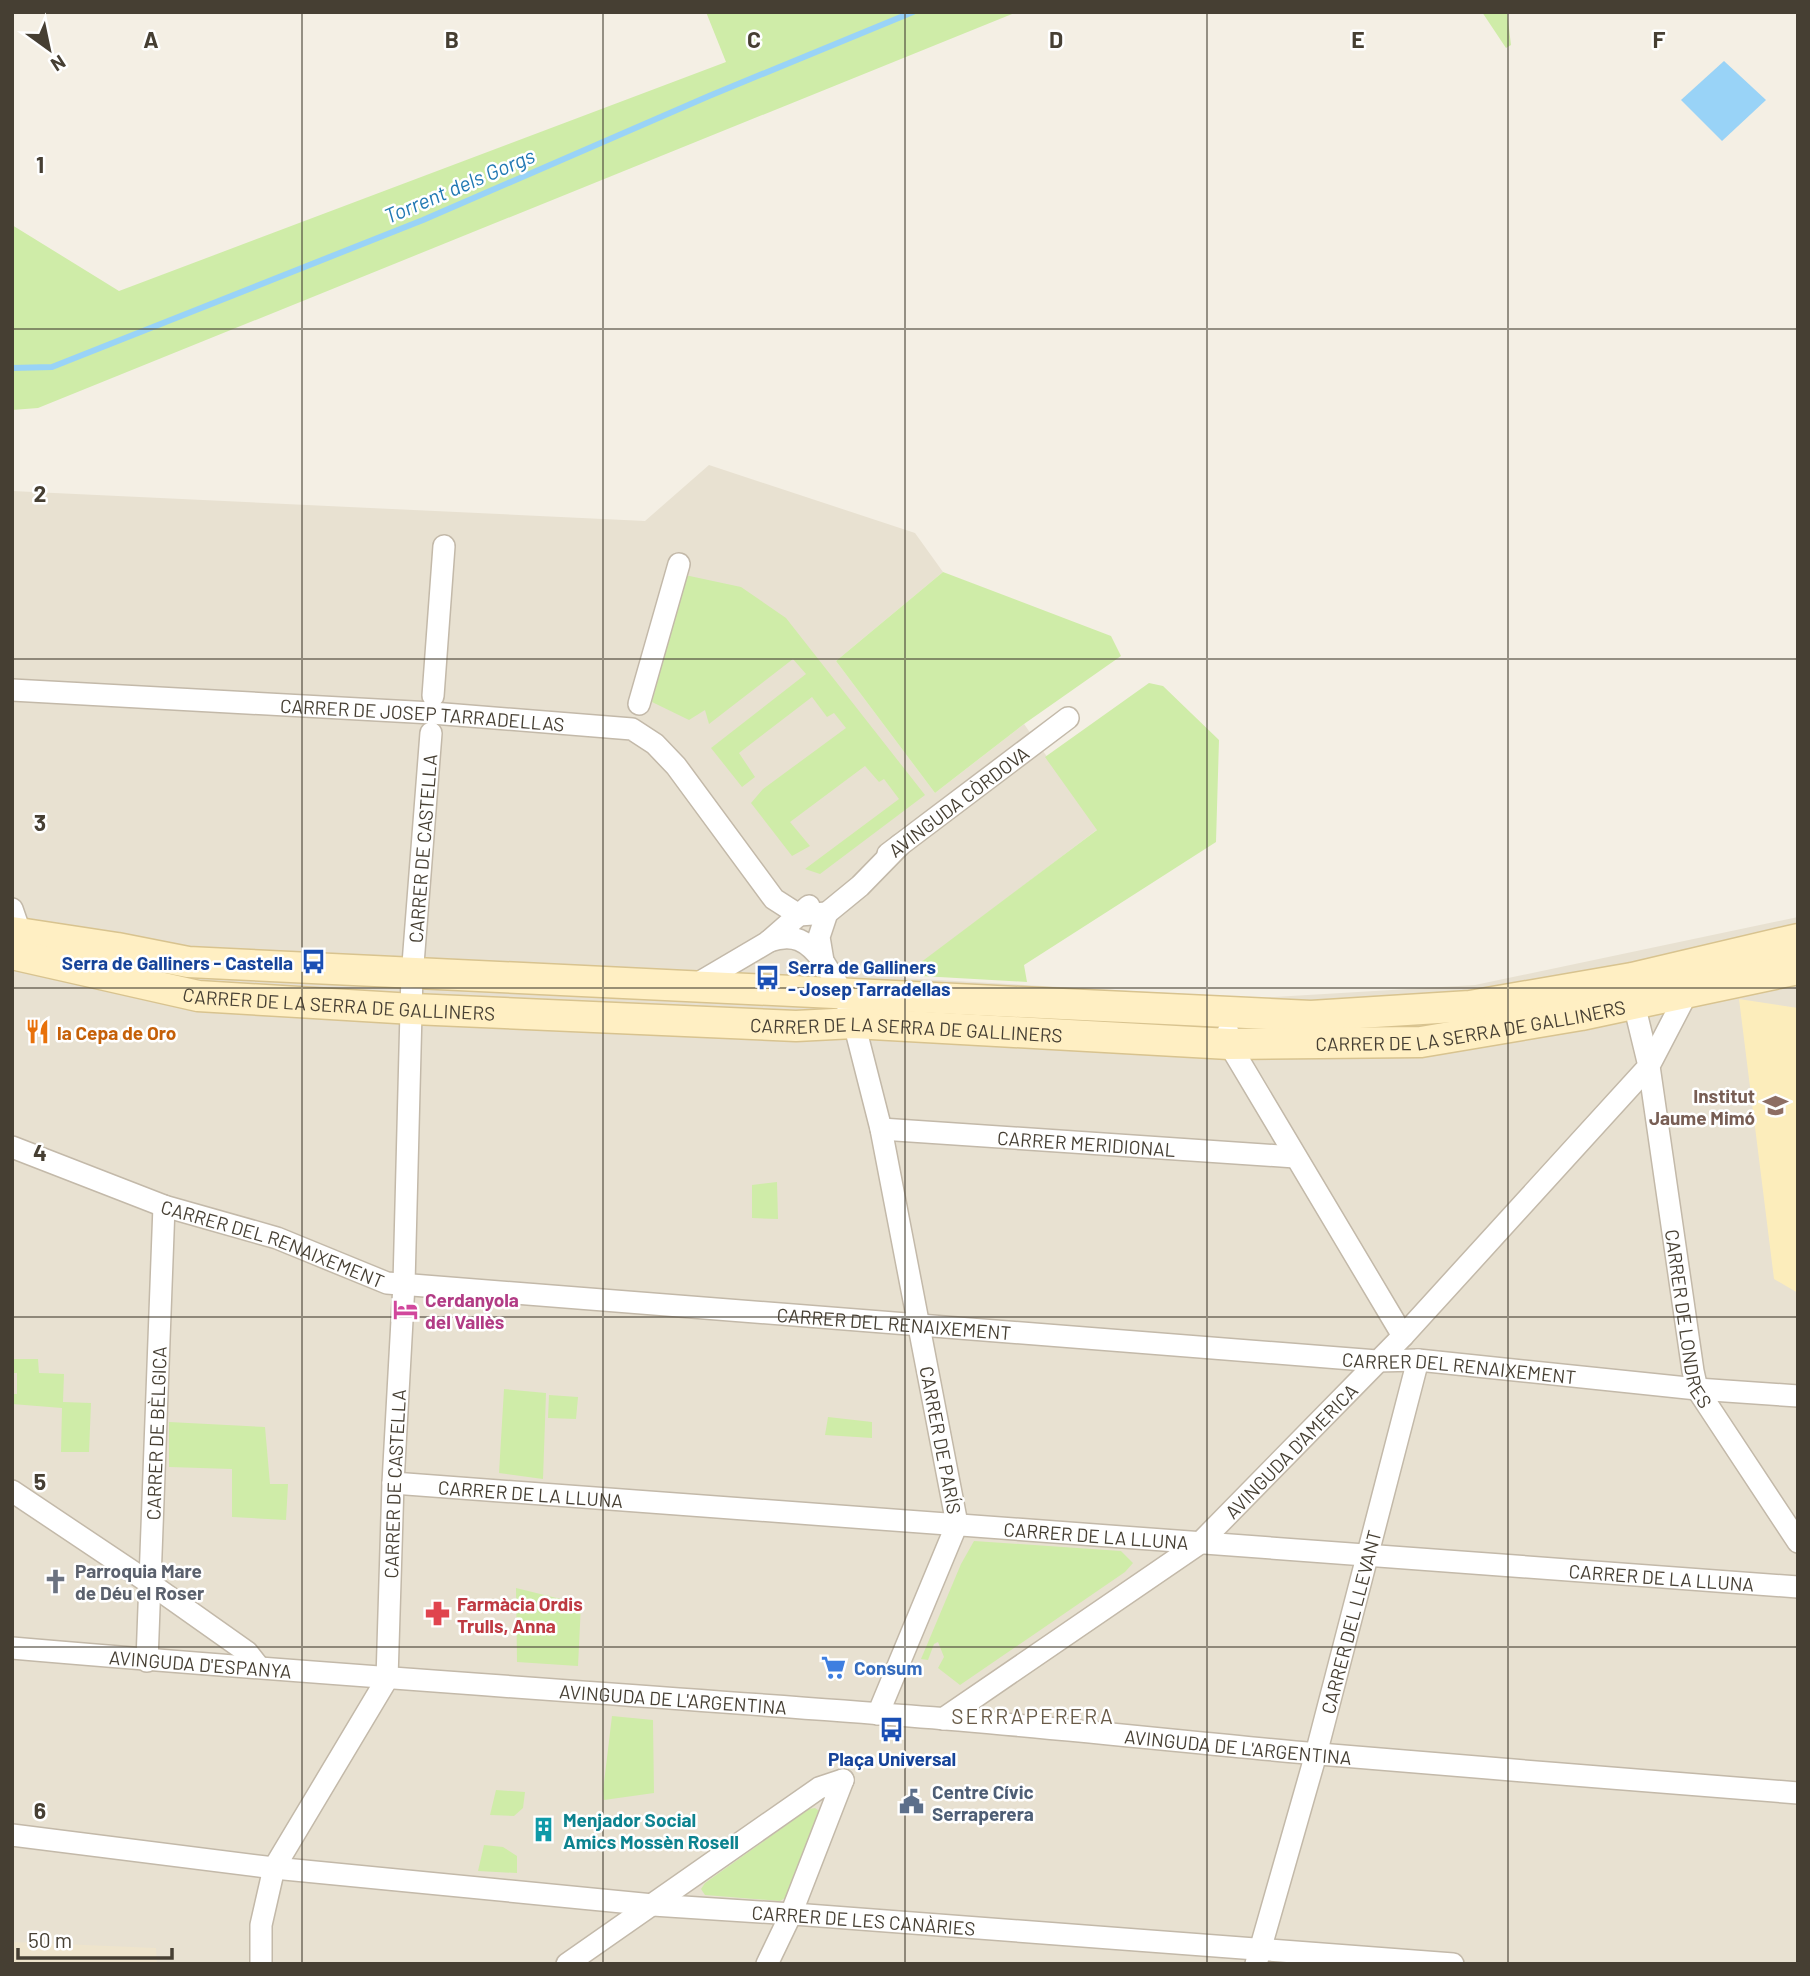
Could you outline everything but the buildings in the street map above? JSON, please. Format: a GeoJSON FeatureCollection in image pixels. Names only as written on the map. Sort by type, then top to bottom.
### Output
{"type":"FeatureCollection","features":[{"type":"Feature","properties":{"kind":"street"},"geometry":{"type":"LineString","coordinates":[[433,696],[444,546]]}},
{"type":"Feature","properties":{"kind":"street"},"geometry":{"type":"LineString","coordinates":[[639,704],[679,564]]}},
{"type":"Feature","properties":{"kind":"street","name":"CARRER DE JOSEP TARRADELLAS"},"geometry":{"type":"LineString","coordinates":[[12,690],[432,713],[632,729],[655,744],[676,766],[768,890]]}},
{"type":"Feature","properties":{"kind":"street","name":"AVINGUDA CÒRDOVA"},"geometry":{"type":"LineString","coordinates":[[691,987],[768,942],[813,903],[847,884],[1069,718]]}},
{"type":"Feature","properties":{"kind":"street","name":"CARRER DE CASTELLA"},"geometry":{"type":"LineString","coordinates":[[261,1964],[261,1925],[274,1868],[387,1679],[393,1483],[404,1284],[413,969],[431,733]]}},
{"type":"Feature","properties":{"kind":"street"},"geometry":{"type":"LineString","coordinates":[[823,961],[819,937],[827,913],[860,886],[900,845]]}},
{"type":"Feature","properties":{"kind":"street"},"geometry":{"type":"LineString","coordinates":[[768,890],[799,915],[827,913]]}},
{"type":"Feature","properties":{"kind":"street"},"geometry":{"type":"LineString","coordinates":[[768,890],[776,918],[768,942]]}},
{"type":"Feature","properties":{"kind":"street","name":"CARRER DE LA SERRA DE GALLINERS"},"geometry":{"type":"LineString","coordinates":[[14,934],[115,962],[198,996],[413,1009],[796,1026],[854,1023],[1229,1044],[1421,1042],[1633,991],[1791,944]]}},
{"type":"Feature","properties":{"kind":"street"},"geometry":{"type":"LineString","coordinates":[[768,942],[785,936],[798,939],[813,948],[823,961]]}},
{"type":"Feature","properties":{"kind":"street","name":"CARRER DE PARÍS"},"geometry":{"type":"LineString","coordinates":[[823,961],[843,993],[854,1023],[881,1129],[957,1524],[878,1714]]}},
{"type":"Feature","properties":{"kind":"street","name":"CARRER DE LA SERRA DE GALLINERS"},"geometry":{"type":"LineString","coordinates":[[115,962],[413,969],[691,987],[1311,1016],[1470,1006],[1633,991],[1687,993],[1798,969]]}},
{"type":"Feature","properties":{"kind":"street"},"geometry":{"type":"LineString","coordinates":[[1732,984],[1798,984]]}},
{"type":"Feature","properties":{"kind":"street","name":"CARRER DE LONDRES"},"geometry":{"type":"LineString","coordinates":[[1633,991],[1648,1066],[1697,1389],[1798,1542]]}},
{"type":"Feature","properties":{"kind":"street"},"geometry":{"type":"LineString","coordinates":[[1648,1066],[1687,993]]}},
{"type":"Feature","properties":{"kind":"street"},"geometry":{"type":"LineString","coordinates":[[1227,1013],[1229,1044],[1403,1336]]}},
{"type":"Feature","properties":{"kind":"street","name":"AVINGUDA D'AMERICA"},"geometry":{"type":"LineString","coordinates":[[943,1719],[1200,1543],[1403,1336],[1648,1066]]}},
{"type":"Feature","properties":{"kind":"street","name":"CARRER MERIDIONAL"},"geometry":{"type":"LineString","coordinates":[[881,1129],[1295,1157]]}},
{"type":"Feature","properties":{"kind":"street","name":"CARRER DEL RENAIXEMENT"},"geometry":{"type":"LineString","coordinates":[[12,1147],[164,1206],[277,1238],[387,1283],[1377,1361],[1418,1360],[1697,1389],[1798,1396]]}},
{"type":"Feature","properties":{"kind":"street","name":"CARRER DE BÈLGICA"},"geometry":{"type":"LineString","coordinates":[[146,1661],[164,1206]]}},
{"type":"Feature","properties":{"kind":"street","name":"CARRER DEL LLEVANT"},"geometry":{"type":"LineString","coordinates":[[1258,1956],[1316,1754],[1418,1360]]}},
{"type":"Feature","properties":{"kind":"street","name":"CARRER DE LA LLUNA"},"geometry":{"type":"LineString","coordinates":[[393,1483],[1798,1587]]}},
{"type":"Feature","properties":{"kind":"street"},"geometry":{"type":"LineString","coordinates":[[12,1491],[247,1652],[258,1666]]}},
{"type":"Feature","properties":{"kind":"street","name":"AVINGUDA D'ESPANYA"},"geometry":{"type":"LineString","coordinates":[[12,1648],[146,1661],[258,1666],[387,1679]]}},
{"type":"Feature","properties":{"kind":"street","name":"AVINGUDA DE L'ARGENTINA"},"geometry":{"type":"LineString","coordinates":[[387,1679],[943,1719],[1316,1754],[1798,1793]]}},
{"type":"Feature","properties":{"kind":"street"},"geometry":{"type":"LineString","coordinates":[[567,1964],[658,1897],[819,1788],[843,1780],[767,1964]]}},
{"type":"Feature","properties":{"kind":"street","name":"CARRER DE LES CANÀRIES"},"geometry":{"type":"LineString","coordinates":[[12,1835],[274,1868],[658,1897],[790,1913],[1258,1956],[1453,1964]]}},
{"type":"Feature","properties":{"kind":"shaded area"},"geometry":{"type":"Polygon","coordinates":[[[709,465],[915,533],[943,572],[836,661],[935,793],[1024,724],[1098,829],[902,978],[1258,998],[1475,985],[1798,917],[1798,1964],[12,1964],[12,491],[645,521],[709,465]]]}},
{"type":"Feature","properties":{"kind":"shaded area"},"geometry":{"type":"Polygon","coordinates":[[[12,1942],[156,1948],[157,1964],[12,1964],[12,1942]]]}},
{"type":"Feature","properties":{"kind":"green space"},"geometry":{"type":"Polygon","coordinates":[[[706,12],[1017,12],[38,408],[12,410],[12,225],[119,291],[726,62],[706,12]]]}},
{"type":"Feature","properties":{"kind":"green space"},"geometry":{"type":"Polygon","coordinates":[[[1482,12],[1507,12],[1511,45],[1506,48],[1482,12]]]}},
{"type":"Feature","properties":{"kind":"green space"},"geometry":{"type":"Polygon","coordinates":[[[943,572],[1111,636],[1121,656],[1024,724],[935,793],[836,661],[943,572]]]}},
{"type":"Feature","properties":{"kind":"green space"},"geometry":{"type":"Polygon","coordinates":[[[685,575],[741,587],[786,618],[925,795],[820,874],[805,869],[899,799],[884,779],[879,782],[865,766],[790,822],[810,846],[792,856],[751,803],[763,789],[846,728],[834,713],[827,717],[812,697],[739,753],[755,777],[742,787],[711,748],[806,674],[793,659],[709,724],[705,710],[689,720],[652,702],[685,575]]]}},
{"type":"Feature","properties":{"kind":"green space"},"geometry":{"type":"Polygon","coordinates":[[[1149,683],[1163,686],[1219,740],[1216,842],[1024,965],[1027,982],[904,975],[1097,830],[1045,757],[1149,683]]]}},
{"type":"Feature","properties":{"kind":"green space"},"geometry":{"type":"Polygon","coordinates":[[[777,1182],[778,1219],[752,1218],[752,1185],[777,1182]]]}},
{"type":"Feature","properties":{"kind":"green space"},"geometry":{"type":"Polygon","coordinates":[[[12,1359],[38,1359],[39,1373],[64,1374],[63,1402],[91,1403],[89,1452],[61,1452],[62,1408],[12,1404],[12,1394],[17,1394],[17,1373],[12,1373],[12,1359]]]}},
{"type":"Feature","properties":{"kind":"green space"},"geometry":{"type":"Polygon","coordinates":[[[504,1389],[546,1393],[543,1479],[499,1473],[504,1389]]]}},
{"type":"Feature","properties":{"kind":"green space"},"geometry":{"type":"Polygon","coordinates":[[[549,1395],[578,1397],[576,1419],[548,1418],[549,1395]]]}},
{"type":"Feature","properties":{"kind":"green space"},"geometry":{"type":"Polygon","coordinates":[[[828,1417],[872,1422],[872,1438],[825,1435],[828,1417]]]}},
{"type":"Feature","properties":{"kind":"green space"},"geometry":{"type":"Polygon","coordinates":[[[169,1422],[265,1427],[270,1484],[288,1484],[286,1520],[232,1517],[232,1469],[169,1467],[169,1422]]]}},
{"type":"Feature","properties":{"kind":"green space"},"geometry":{"type":"Polygon","coordinates":[[[974,1541],[1121,1551],[1133,1563],[1125,1572],[960,1685],[938,1668],[944,1657],[938,1642],[934,1644],[928,1660],[921,1659],[961,1564],[974,1541]]]}},
{"type":"Feature","properties":{"kind":"green space"},"geometry":{"type":"Polygon","coordinates":[[[516,1588],[581,1604],[578,1666],[517,1662],[516,1588]]]}},
{"type":"Feature","properties":{"kind":"green space"},"geometry":{"type":"Polygon","coordinates":[[[612,1716],[653,1720],[654,1793],[604,1800],[612,1716]]]}},
{"type":"Feature","properties":{"kind":"green space"},"geometry":{"type":"Polygon","coordinates":[[[496,1790],[525,1792],[523,1808],[514,1816],[490,1815],[496,1790]]]}},
{"type":"Feature","properties":{"kind":"green space"},"geometry":{"type":"Polygon","coordinates":[[[815,1808],[822,1813],[790,1895],[780,1901],[705,1895],[701,1889],[705,1883],[809,1809],[815,1808]]]}},
{"type":"Feature","properties":{"kind":"green space"},"geometry":{"type":"Polygon","coordinates":[[[484,1845],[503,1847],[517,1856],[517,1873],[478,1871],[484,1845]]]}},
{"type":"Feature","properties":{"kind":"sand","name":"Institut Jaume Mimó"},"geometry":{"type":"Polygon","coordinates":[[[1739,999],[1798,1008],[1798,1293],[1774,1279],[1739,999]]]}},
{"type":"Feature","properties":{"kind":"water"},"geometry":{"type":"Polygon","coordinates":[[[1724,61],[1766,100],[1722,141],[1681,100],[1724,61]]]}},
{"type":"Feature","properties":{"kind":"waterway","name":"Torrent dels Gorgs"},"geometry":{"type":"LineString","coordinates":[[12,368],[52,367],[423,220],[709,96],[913,12]]}},
{"type":"Feature","properties":{"kind":"place","name":"Serra de Galliners - Castella"},"geometry":{"type":"Point","coordinates":[313,962]}},
{"type":"Feature","properties":{"kind":"place","name":"Serra de Galliners - Josep Tarradellas"},"geometry":{"type":"Point","coordinates":[768,977]}},
{"type":"Feature","properties":{"kind":"place","name":"la Cepa de Oro"},"geometry":{"type":"Point","coordinates":[37,1032]}},
{"type":"Feature","properties":{"kind":"place","name":"Institut Jaume Mimó"},"geometry":{"type":"Point","coordinates":[1775,1106]}},
{"type":"Feature","properties":{"kind":"place","name":"Cerdanyola del Vallès"},"geometry":{"type":"Point","coordinates":[405,1310]}},
{"type":"Feature","properties":{"kind":"place","name":"Parroquia Mare de Déu el Roser"},"geometry":{"type":"Point","coordinates":[55,1581]}},
{"type":"Feature","properties":{"kind":"place","name":"Farmàcia Ordis Trulls, Anna"},"geometry":{"type":"Point","coordinates":[437,1614]}},
{"type":"Feature","properties":{"kind":"place","name":"Consum"},"geometry":{"type":"Point","coordinates":[834,1667]}},
{"type":"Feature","properties":{"kind":"place","name":"Plaça Universal"},"geometry":{"type":"Point","coordinates":[892,1730]}},
{"type":"Feature","properties":{"kind":"place","name":"Centre Cívic Serraperera"},"geometry":{"type":"Point","coordinates":[912,1802]}},
{"type":"Feature","properties":{"kind":"place","name":"Menjador Social Amics Mossèn Rosell"},"geometry":{"type":"Point","coordinates":[543,1830]}},
{"type":"Feature","properties":{"kind":"district","name":"SERRAPERERA"},"geometry":{"type":"Point","coordinates":[1033,1715]}}]}
